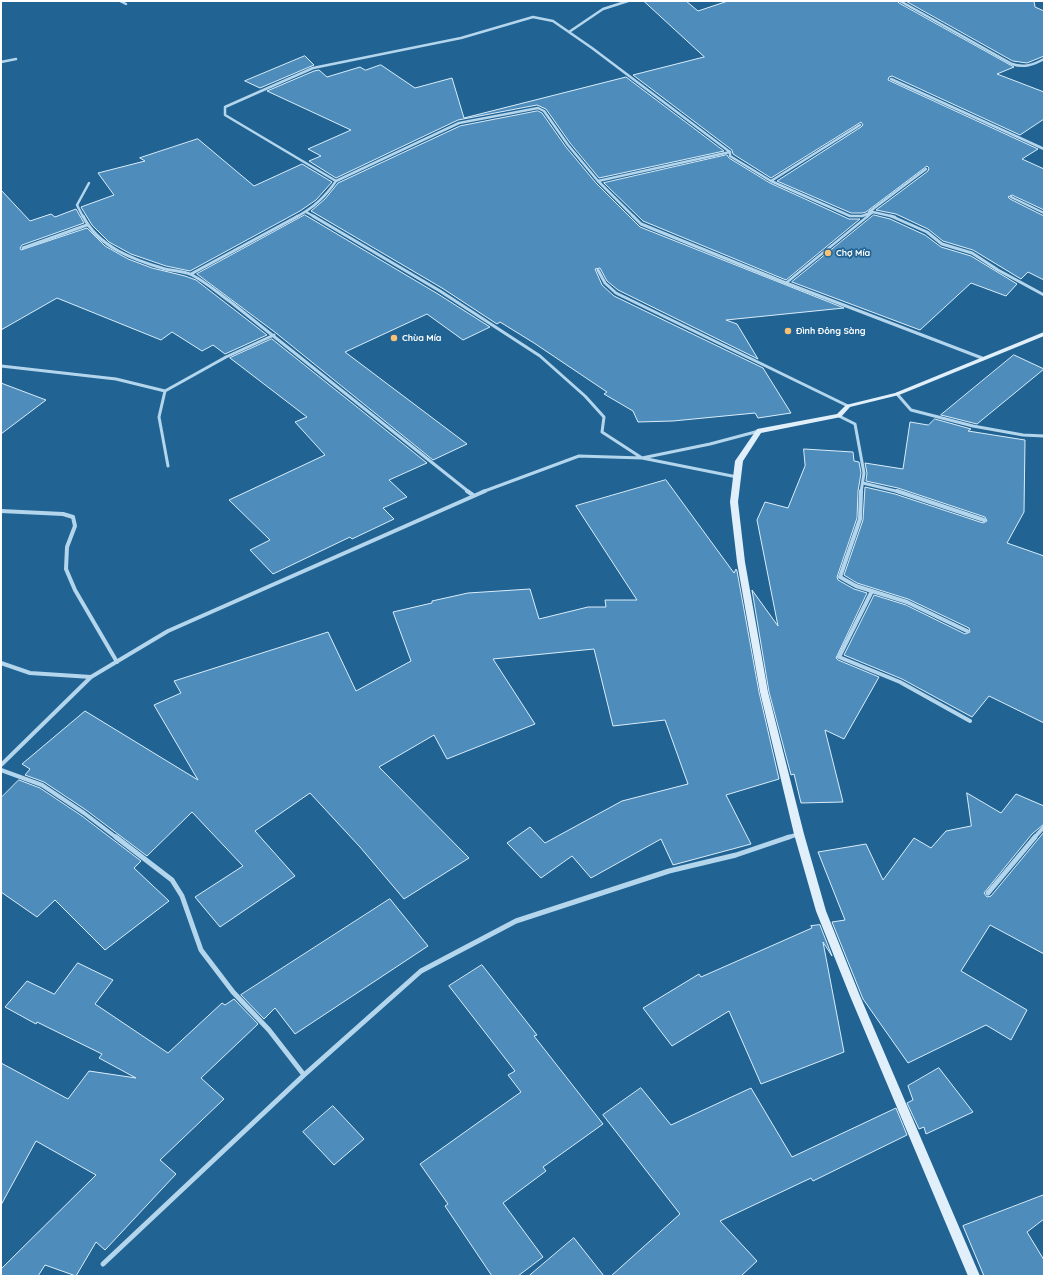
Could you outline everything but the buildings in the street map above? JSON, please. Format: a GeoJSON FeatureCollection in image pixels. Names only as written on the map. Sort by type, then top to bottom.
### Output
{"type":"FeatureCollection","features":[{"type":"Feature","properties":{"kind":"street"},"geometry":{"type":"LineString","coordinates":[[120,1],[126,4]]}},
{"type":"Feature","properties":{"kind":"street"},"geometry":{"type":"LineString","coordinates":[[569,32],[597,11],[612,4],[628,1]]}},
{"type":"Feature","properties":{"kind":"street"},"geometry":{"type":"LineString","coordinates":[[900,1],[1012,64],[1023,67],[1029,66],[1044,59]]}},
{"type":"Feature","properties":{"kind":"street"},"geometry":{"type":"LineString","coordinates":[[336,181],[225,115],[225,107],[313,68],[496,30],[533,17],[553,20],[730,152],[730,156],[771,181],[850,216],[862,216],[873,212],[894,217],[927,232],[942,244],[972,253],[998,270],[1044,295]]}},
{"type":"Feature","properties":{"kind":"street"},"geometry":{"type":"LineString","coordinates":[[1,62],[16,59]]}},
{"type":"Feature","properties":{"kind":"street"},"geometry":{"type":"LineString","coordinates":[[891,79],[1044,149]]}},
{"type":"Feature","properties":{"kind":"street"},"geometry":{"type":"LineString","coordinates":[[191,274],[306,212],[328,191],[336,181],[459,123],[538,108],[544,111],[568,145],[598,181],[641,224],[786,284],[982,358]]}},
{"type":"Feature","properties":{"kind":"street"},"geometry":{"type":"LineString","coordinates":[[771,181],[860,125]]}},
{"type":"Feature","properties":{"kind":"street"},"geometry":{"type":"LineString","coordinates":[[598,181],[730,152]]}},
{"type":"Feature","properties":{"kind":"street"},"geometry":{"type":"LineString","coordinates":[[865,214],[926,169]]}},
{"type":"Feature","properties":{"kind":"street"},"geometry":{"type":"LineString","coordinates":[[89,183],[77,205],[87,225],[108,245],[128,256],[166,269],[191,274],[274,335],[473,495]]}},
{"type":"Feature","properties":{"kind":"street"},"geometry":{"type":"LineString","coordinates":[[1011,197],[1044,213]]}},
{"type":"Feature","properties":{"kind":"street"},"geometry":{"type":"LineString","coordinates":[[306,212],[440,292],[540,356],[585,396],[604,417],[602,432],[642,458],[710,444],[759,431],[839,416],[855,424],[863,462],[860,519],[840,577],[856,586],[907,602],[967,630]]}},
{"type":"Feature","properties":{"kind":"street"},"geometry":{"type":"LineString","coordinates":[[23,248],[87,225]]}},
{"type":"Feature","properties":{"kind":"street"},"geometry":{"type":"LineString","coordinates":[[598,270],[606,283],[616,293],[848,406]]}},
{"type":"Feature","properties":{"kind":"street"},"geometry":{"type":"LineString","coordinates":[[839,416],[848,406],[897,394],[982,358],[1044,334]]}},
{"type":"Feature","properties":{"kind":"street"},"geometry":{"type":"LineString","coordinates":[[1,366],[116,380],[165,391],[226,357],[274,335]]}},
{"type":"Feature","properties":{"kind":"street"},"geometry":{"type":"LineString","coordinates":[[165,391],[159,417],[168,466]]}},
{"type":"Feature","properties":{"kind":"street"},"geometry":{"type":"LineString","coordinates":[[897,394],[911,410],[973,426],[1023,435],[1044,436]]}},
{"type":"Feature","properties":{"kind":"street"},"geometry":{"type":"LineString","coordinates":[[759,431],[739,461],[734,502],[743,569],[764,692],[799,834],[821,911],[858,1004],[974,1276]]}},
{"type":"Feature","properties":{"kind":"street"},"geometry":{"type":"LineString","coordinates":[[1,765],[91,677],[168,631],[473,495],[579,456],[642,458],[737,477]]}},
{"type":"Feature","properties":{"kind":"street"},"geometry":{"type":"LineString","coordinates":[[863,483],[899,491],[984,520]]}},
{"type":"Feature","properties":{"kind":"street"},"geometry":{"type":"LineString","coordinates":[[1,511],[63,514],[73,517],[75,526],[67,547],[66,569],[75,590],[117,662]]}},
{"type":"Feature","properties":{"kind":"street"},"geometry":{"type":"LineString","coordinates":[[872,591],[839,657],[900,682],[970,721]]}},
{"type":"Feature","properties":{"kind":"street"},"geometry":{"type":"LineString","coordinates":[[1,663],[30,673],[91,677]]}},
{"type":"Feature","properties":{"kind":"street"},"geometry":{"type":"LineString","coordinates":[[1,770],[42,785],[84,812],[172,880],[182,896],[201,950],[233,992],[269,1030],[304,1075]]}},
{"type":"Feature","properties":{"kind":"street"},"geometry":{"type":"LineString","coordinates":[[988,893],[1044,827]]}},
{"type":"Feature","properties":{"kind":"street"},"geometry":{"type":"LineString","coordinates":[[103,1264],[304,1075],[421,971],[516,921],[669,871],[736,855],[799,834]]}},
{"type":"Feature","properties":{"kind":"lane"},"geometry":{"type":"LineString","coordinates":[[786,284],[873,212]]}},
{"type":"Feature","properties":{"kind":"place","name":"Chợ Mía"},"geometry":{"type":"Point","coordinates":[828,253]}},
{"type":"Feature","properties":{"kind":"place","name":"Đình Đông Sàng"},"geometry":{"type":"Point","coordinates":[788,331]}},
{"type":"Feature","properties":{"kind":"place","name":"Chùa Mía"},"geometry":{"type":"Point","coordinates":[394,338]}}]}
